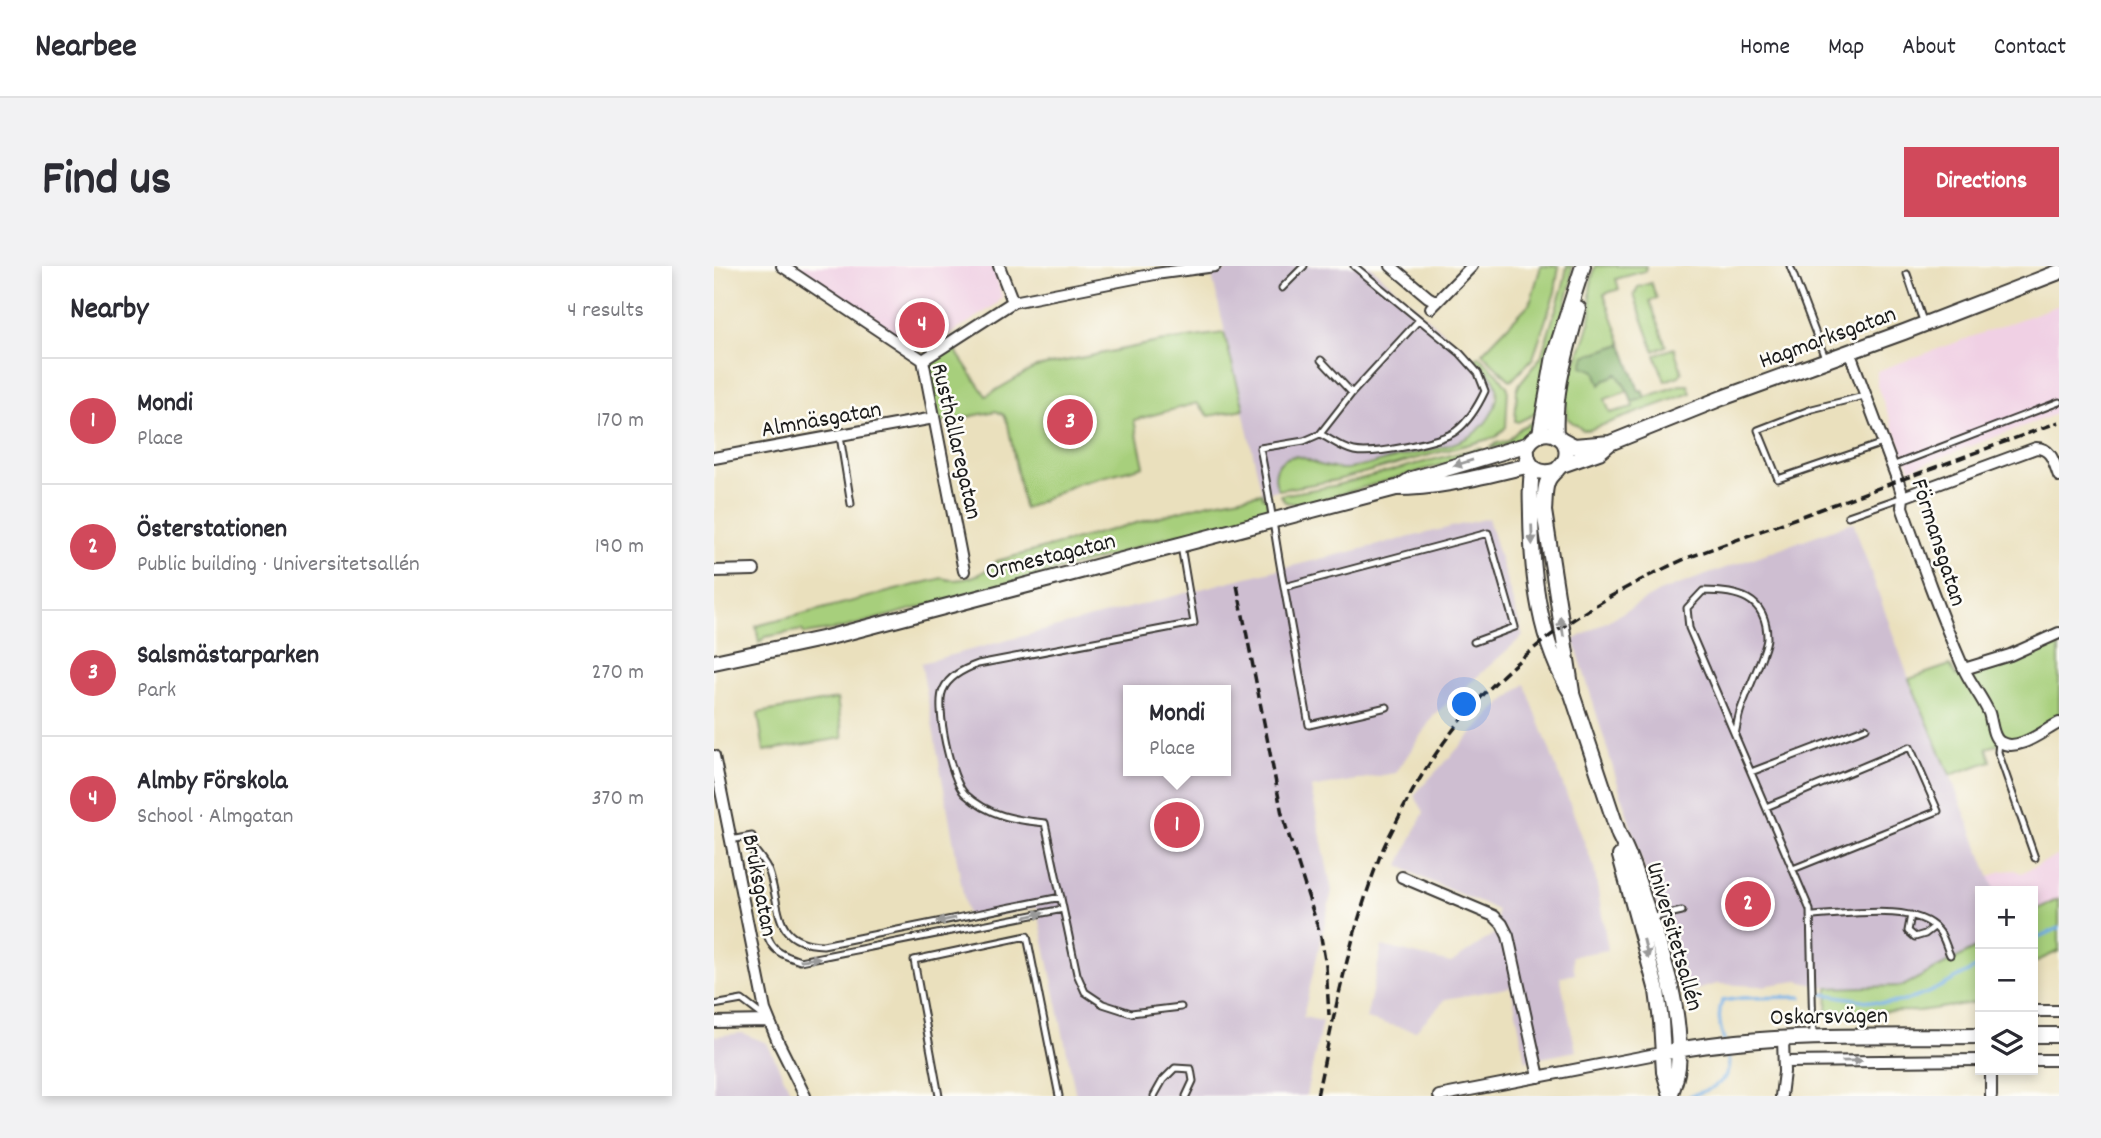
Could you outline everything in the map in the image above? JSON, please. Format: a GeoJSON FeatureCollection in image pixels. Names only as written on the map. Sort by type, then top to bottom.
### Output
{"type":"FeatureCollection","features":[{"type":"Feature","properties":{"kind":"street","name":"Rusthållaregatan"},"geometry":{"type":"LineString","coordinates":[[782,266],[923,360],[964,571]]}},
{"type":"Feature","properties":{"kind":"street"},"geometry":{"type":"LineString","coordinates":[[999,266],[1013,302]]}},
{"type":"Feature","properties":{"kind":"street"},"geometry":{"type":"LineString","coordinates":[[923,360],[1013,302],[1155,270],[1215,266]]}},
{"type":"Feature","properties":{"kind":"street"},"geometry":{"type":"LineString","coordinates":[[1391,266],[1434,305],[1472,266]]}},
{"type":"Feature","properties":{"kind":"street"},"geometry":{"type":"LineString","coordinates":[[1578,286],[1578,307],[1562,369],[1555,419],[1559,438],[1566,452],[1559,467],[1542,472],[1532,466],[1527,454],[1534,439],[1554,356],[1583,266]]}},
{"type":"Feature","properties":{"kind":"street","name":"Hagmarksgatan"},"geometry":{"type":"LineString","coordinates":[[1559,438],[1574,446],[1610,443],[1924,324],[2042,272],[2059,272]]}},
{"type":"Feature","properties":{"kind":"street","name":"Förmansgatan"},"geometry":{"type":"LineString","coordinates":[[1849,351],[1903,497],[1902,507],[1913,539],[1964,669],[1989,713],[1999,742]]}},
{"type":"Feature","properties":{"kind":"street","name":"Almnäsgatan"},"geometry":{"type":"LineString","coordinates":[[714,458],[934,418]]}},
{"type":"Feature","properties":{"kind":"street"},"geometry":{"type":"LineString","coordinates":[[1534,439],[1559,438]]}},
{"type":"Feature","properties":{"kind":"street","name":"Ormestagatan"},"geometry":{"type":"LineString","coordinates":[[1396,488],[1412,479],[1534,439]]}},
{"type":"Feature","properties":{"kind":"street","name":"Hagmarksgatan"},"geometry":{"type":"LineString","coordinates":[[1559,467],[1599,452],[1610,443]]}},
{"type":"Feature","properties":{"kind":"street"},"geometry":{"type":"LineString","coordinates":[[1903,497],[2036,448],[2050,454],[2059,476]]}},
{"type":"Feature","properties":{"kind":"street","name":"Ormestagatan"},"geometry":{"type":"LineString","coordinates":[[714,662],[826,638],[1396,488],[1436,486],[1532,466]]}},
{"type":"Feature","properties":{"kind":"street","name":"Universitetsallén"},"geometry":{"type":"LineString","coordinates":[[1532,466],[1532,537],[1541,614],[1546,639],[1561,678],[1572,694]]}},
{"type":"Feature","properties":{"kind":"street","name":"Universitetsallén"},"geometry":{"type":"LineString","coordinates":[[1559,467],[1546,483],[1544,511],[1572,694],[1619,835],[1628,852],[1651,918],[1669,983],[1678,1028],[1678,1070],[1671,1095]]}},
{"type":"Feature","properties":{"kind":"street"},"geometry":{"type":"LineString","coordinates":[[714,571],[754,569]]}},
{"type":"Feature","properties":{"kind":"street"},"geometry":{"type":"LineString","coordinates":[[1964,669],[2010,655],[2059,633]]}},
{"type":"Feature","properties":{"kind":"street"},"geometry":{"type":"LineString","coordinates":[[1999,742],[2016,744],[2059,723]]}},
{"type":"Feature","properties":{"kind":"street","name":"Bruksgatan"},"geometry":{"type":"LineString","coordinates":[[714,756],[719,805],[730,840],[769,1021],[805,1096]]}},
{"type":"Feature","properties":{"kind":"street","name":"Universitetsallén"},"geometry":{"type":"LineString","coordinates":[[1619,835],[1620,856],[1657,991],[1661,1053],[1671,1095]]}},
{"type":"Feature","properties":{"kind":"street"},"geometry":{"type":"LineString","coordinates":[[1402,877],[1493,916],[1502,924],[1508,936],[1539,1077]]}},
{"type":"Feature","properties":{"kind":"street"},"geometry":{"type":"LineString","coordinates":[[2038,1012],[2059,1011]]}},
{"type":"Feature","properties":{"kind":"street"},"geometry":{"type":"LineString","coordinates":[[714,1022],[769,1021]]}},
{"type":"Feature","properties":{"kind":"street"},"geometry":{"type":"LineString","coordinates":[[2038,1035],[2059,1035]]}},
{"type":"Feature","properties":{"kind":"street","name":"Oskarsvägen"},"geometry":{"type":"LineString","coordinates":[[1661,1053],[1714,1044],[1783,1038],[1975,1036]]}},
{"type":"Feature","properties":{"kind":"street"},"geometry":{"type":"LineString","coordinates":[[1781,1096],[1783,1038]]}},
{"type":"Feature","properties":{"kind":"street"},"geometry":{"type":"LineString","coordinates":[[1440,1096],[1477,1093],[1539,1077],[1661,1053]]}},
{"type":"Feature","properties":{"kind":"street","name":"Oskarsvägen"},"geometry":{"type":"LineString","coordinates":[[1784,1062],[1975,1060]]}},
{"type":"Feature","properties":{"kind":"street"},"geometry":{"type":"LineString","coordinates":[[2038,1060],[2059,1060]]}},
{"type":"Feature","properties":{"kind":"street"},"geometry":{"type":"LineString","coordinates":[[1991,1075],[1991,1096]]}},
{"type":"Feature","properties":{"kind":"lane"},"geometry":{"type":"LineString","coordinates":[[1282,288],[1304,266]]}},
{"type":"Feature","properties":{"kind":"lane"},"geometry":{"type":"LineString","coordinates":[[1320,434],[1354,451],[1382,451],[1427,442],[1455,431],[1477,409],[1485,391],[1478,373],[1460,353],[1354,266]]}},
{"type":"Feature","properties":{"kind":"lane"},"geometry":{"type":"LineString","coordinates":[[1790,266],[1826,359]]}},
{"type":"Feature","properties":{"kind":"lane"},"geometry":{"type":"LineString","coordinates":[[1907,274],[1924,324]]}},
{"type":"Feature","properties":{"kind":"lane"},"geometry":{"type":"LineString","coordinates":[[1387,707],[1309,725],[1260,448],[1304,441],[1320,434],[1352,393],[1419,320]]}},
{"type":"Feature","properties":{"kind":"lane"},"geometry":{"type":"LineString","coordinates":[[1321,360],[1352,393]]}},
{"type":"Feature","properties":{"kind":"lane"},"geometry":{"type":"LineString","coordinates":[[1866,395],[1812,410],[1758,430],[1778,479],[1883,443]]}},
{"type":"Feature","properties":{"kind":"lane"},"geometry":{"type":"LineString","coordinates":[[1892,466],[2059,402]]}},
{"type":"Feature","properties":{"kind":"lane"},"geometry":{"type":"LineString","coordinates":[[840,436],[851,504]]}},
{"type":"Feature","properties":{"kind":"lane"},"geometry":{"type":"LineString","coordinates":[[1848,516],[1903,497]]}},
{"type":"Feature","properties":{"kind":"lane"},"geometry":{"type":"LineString","coordinates":[[1284,587],[1488,533],[1515,627],[1474,642]]}},
{"type":"Feature","properties":{"kind":"lane"},"geometry":{"type":"LineString","coordinates":[[1181,544],[1194,623],[978,664],[954,677],[943,689],[940,704],[956,782],[963,793],[981,806],[1008,819],[1045,823],[1077,974],[1085,992],[1103,1004],[1131,1013],[1181,1007]]}},
{"type":"Feature","properties":{"kind":"lane"},"geometry":{"type":"LineString","coordinates":[[1735,735],[1740,710],[1768,639],[1762,617],[1750,599],[1726,591],[1703,591],[1687,608],[1689,628],[1810,910],[1813,1037]]}},
{"type":"Feature","properties":{"kind":"lane"},"geometry":{"type":"LineString","coordinates":[[1751,772],[1866,728]]}},
{"type":"Feature","properties":{"kind":"lane"},"geometry":{"type":"LineString","coordinates":[[1999,742],[1998,752],[2035,858]]}},
{"type":"Feature","properties":{"kind":"lane"},"geometry":{"type":"LineString","coordinates":[[1766,807],[1910,747],[1938,811],[1793,869]]}},
{"type":"Feature","properties":{"kind":"lane"},"geometry":{"type":"LineString","coordinates":[[730,840],[752,836],[755,872],[766,933],[772,945],[784,956],[800,961],[1063,909]]}},
{"type":"Feature","properties":{"kind":"lane"},"geometry":{"type":"LineString","coordinates":[[754,849],[768,868],[784,929],[796,941],[808,945],[823,945],[1061,897]]}},
{"type":"Feature","properties":{"kind":"lane"},"geometry":{"type":"LineString","coordinates":[[1651,918],[1682,911]]}},
{"type":"Feature","properties":{"kind":"lane"},"geometry":{"type":"LineString","coordinates":[[1810,916],[1899,912],[1911,915],[1924,919],[1939,930],[1950,955]]}},
{"type":"Feature","properties":{"kind":"lane"},"geometry":{"type":"LineString","coordinates":[[1911,915],[1908,931],[1915,937],[1934,927]]}},
{"type":"Feature","properties":{"kind":"lane"},"geometry":{"type":"LineString","coordinates":[[939,1096],[914,960],[1027,936],[1059,1096]]}},
{"type":"Feature","properties":{"kind":"lane"},"geometry":{"type":"LineString","coordinates":[[714,1005],[742,1000],[769,1021]]}},
{"type":"Feature","properties":{"kind":"lane"},"geometry":{"type":"LineString","coordinates":[[1154,1096],[1163,1080],[1175,1068],[1191,1069],[1193,1081],[1186,1096]]}},
{"type":"Feature","properties":{"kind":"shaded area"},"geometry":{"type":"Polygon","coordinates":[[[793,266],[994,266],[1002,297],[997,304],[931,347],[914,348],[793,266]]]}},
{"type":"Feature","properties":{"kind":"shaded area"},"geometry":{"type":"Polygon","coordinates":[[[1239,266],[1370,266],[1490,374],[1496,384],[1495,409],[1473,435],[1455,443],[1411,454],[1346,469],[1322,466],[1299,456],[1276,485],[1279,490],[1262,493],[1212,276],[1239,266]]]}},
{"type":"Feature","properties":{"kind":"shaded area"},"geometry":{"type":"Polygon","coordinates":[[[2059,305],[2059,413],[1910,469],[1877,386],[1877,371],[2059,305]]]}},
{"type":"Feature","properties":{"kind":"shaded area"},"geometry":{"type":"Polygon","coordinates":[[[1488,518],[1523,636],[1434,715],[1396,773],[1311,788],[1332,891],[1303,1017],[1322,1021],[1306,1096],[1076,1096],[1037,907],[968,921],[921,663],[1227,582],[1488,518]]]}},
{"type":"Feature","properties":{"kind":"shaded area"},"geometry":{"type":"Polygon","coordinates":[[[1853,522],[1909,679],[1993,886],[1975,886],[1975,949],[1903,986],[1828,988],[1798,981],[1761,986],[1717,984],[1682,994],[1574,640],[1659,592],[1853,522]]]}},
{"type":"Feature","properties":{"kind":"shaded area"},"geometry":{"type":"Polygon","coordinates":[[[1525,684],[1594,868],[1608,950],[1572,956],[1575,974],[1560,977],[1576,1051],[1526,1061],[1511,987],[1446,999],[1415,1031],[1366,1019],[1382,946],[1451,963],[1497,932],[1497,910],[1420,877],[1399,865],[1424,812],[1414,795],[1494,710],[1525,684]]]}},
{"type":"Feature","properties":{"kind":"shaded area"},"geometry":{"type":"Polygon","coordinates":[[[2059,855],[2059,898],[2038,908],[2038,886],[1993,886],[1989,877],[2001,871],[2015,870],[2021,873],[2059,855]]]}},
{"type":"Feature","properties":{"kind":"shaded area"},"geometry":{"type":"Polygon","coordinates":[[[742,1033],[767,1043],[793,1096],[714,1096],[714,1036],[742,1033]]]}},
{"type":"Feature","properties":{"kind":"green space"},"geometry":{"type":"Polygon","coordinates":[[[1541,266],[1559,266],[1555,292],[1533,358],[1512,380],[1482,353],[1530,303],[1541,266]]]}},
{"type":"Feature","properties":{"kind":"green space"},"geometry":{"type":"Polygon","coordinates":[[[1567,266],[1572,266],[1571,283],[1537,413],[1518,422],[1515,421],[1517,390],[1541,357],[1567,266]]]}},
{"type":"Feature","properties":{"kind":"green space"},"geometry":{"type":"Polygon","coordinates":[[[1595,266],[1646,266],[1645,271],[1616,279],[1619,289],[1604,294],[1622,344],[1585,356],[1595,371],[1606,379],[1617,374],[1628,391],[1605,399],[1610,413],[1633,407],[1632,402],[1680,385],[1688,385],[1691,393],[1583,430],[1568,419],[1566,391],[1588,328],[1591,311],[1590,290],[1595,266]]]}},
{"type":"Feature","properties":{"kind":"green space"},"geometry":{"type":"Polygon","coordinates":[[[1651,283],[1657,298],[1650,301],[1666,346],[1654,351],[1634,295],[1638,287],[1651,283]]]}},
{"type":"Feature","properties":{"kind":"green space"},"geometry":{"type":"Polygon","coordinates":[[[1224,333],[1244,409],[1209,416],[1197,403],[1134,420],[1144,466],[1076,484],[1024,509],[1004,415],[996,411],[938,423],[927,371],[935,360],[953,347],[986,396],[1036,367],[1158,342],[1224,333]]]}},
{"type":"Feature","properties":{"kind":"green space"},"geometry":{"type":"Polygon","coordinates":[[[1622,344],[1639,391],[1642,390],[1645,398],[1632,402],[1617,374],[1600,385],[1595,371],[1582,366],[1585,356],[1622,344]]]}},
{"type":"Feature","properties":{"kind":"green space"},"geometry":{"type":"Polygon","coordinates":[[[1674,348],[1682,372],[1679,376],[1665,381],[1655,355],[1674,348]]]}},
{"type":"Feature","properties":{"kind":"green space"},"geometry":{"type":"Polygon","coordinates":[[[1479,356],[1508,388],[1506,427],[1496,437],[1337,480],[1279,490],[1276,481],[1277,467],[1292,456],[1323,466],[1350,469],[1447,446],[1473,434],[1488,419],[1497,398],[1495,380],[1475,359],[1479,356]]]}},
{"type":"Feature","properties":{"kind":"green space"},"geometry":{"type":"Polygon","coordinates":[[[1537,420],[1539,427],[1519,442],[1489,449],[1497,443],[1508,441],[1520,428],[1537,420]]]}},
{"type":"Feature","properties":{"kind":"green space"},"geometry":{"type":"Polygon","coordinates":[[[1478,448],[1482,453],[1303,505],[1285,502],[1281,495],[1333,486],[1478,448]]]}},
{"type":"Feature","properties":{"kind":"green space"},"geometry":{"type":"Polygon","coordinates":[[[1262,493],[1263,497],[1268,498],[1267,509],[1243,521],[1165,537],[1114,555],[843,628],[804,634],[802,630],[765,637],[759,643],[756,626],[942,578],[957,580],[972,577],[997,561],[1209,503],[1262,493]]]}},
{"type":"Feature","properties":{"kind":"green space"},"geometry":{"type":"Polygon","coordinates":[[[2059,637],[2059,719],[2028,735],[1987,748],[1991,761],[1950,775],[1909,679],[1950,665],[1956,676],[2059,637]]]}},
{"type":"Feature","properties":{"kind":"green space"},"geometry":{"type":"Polygon","coordinates":[[[837,699],[843,738],[764,751],[758,713],[837,699]]]}},
{"type":"Feature","properties":{"kind":"green space"},"geometry":{"type":"Polygon","coordinates":[[[2059,899],[2059,951],[2038,961],[2038,949],[2038,909],[2059,899]]]}},
{"type":"Feature","properties":{"kind":"green space"},"geometry":{"type":"Polygon","coordinates":[[[1975,949],[1975,1003],[1919,1011],[1827,1012],[1828,988],[1903,986],[1975,949]]]}},
{"type":"Feature","properties":{"kind":"waterway"},"geometry":{"type":"LineString","coordinates":[[2038,938],[2059,928]]}},
{"type":"Feature","properties":{"kind":"waterway"},"geometry":{"type":"LineString","coordinates":[[1822,994],[1895,1003],[1920,996],[1975,969]]}},
{"type":"Feature","properties":{"kind":"waterway"},"geometry":{"type":"LineString","coordinates":[[1724,1041],[1720,1021],[1722,1001],[1801,997]]}},
{"type":"Feature","properties":{"kind":"waterway"},"geometry":{"type":"LineString","coordinates":[[1690,1096],[1722,1081],[1728,1068],[1726,1048]]}},
{"type":"Feature","properties":{"kind":"railway"},"geometry":{"type":"LineString","coordinates":[[1317,1096],[1351,944],[1369,885],[1385,845],[1426,768],[1455,728],[1486,692],[1520,660],[1558,630],[1598,604],[1687,558],[2059,422]]}},
{"type":"Feature","properties":{"kind":"railway"},"geometry":{"type":"LineString","coordinates":[[1237,585],[1282,814],[1321,937],[1329,1015]]}},
{"type":"Feature","properties":{"kind":"place","name":"Almby Förskola"},"geometry":{"type":"Point","coordinates":[922,325]}},
{"type":"Feature","properties":{"kind":"place","name":"Salsmästarparken"},"geometry":{"type":"Point","coordinates":[1070,422]}},
{"type":"Feature","properties":{"kind":"place","name":"Mondi"},"geometry":{"type":"Point","coordinates":[1177,825]}},
{"type":"Feature","properties":{"kind":"place","name":"Österstationen"},"geometry":{"type":"Point","coordinates":[1748,904]}}]}
